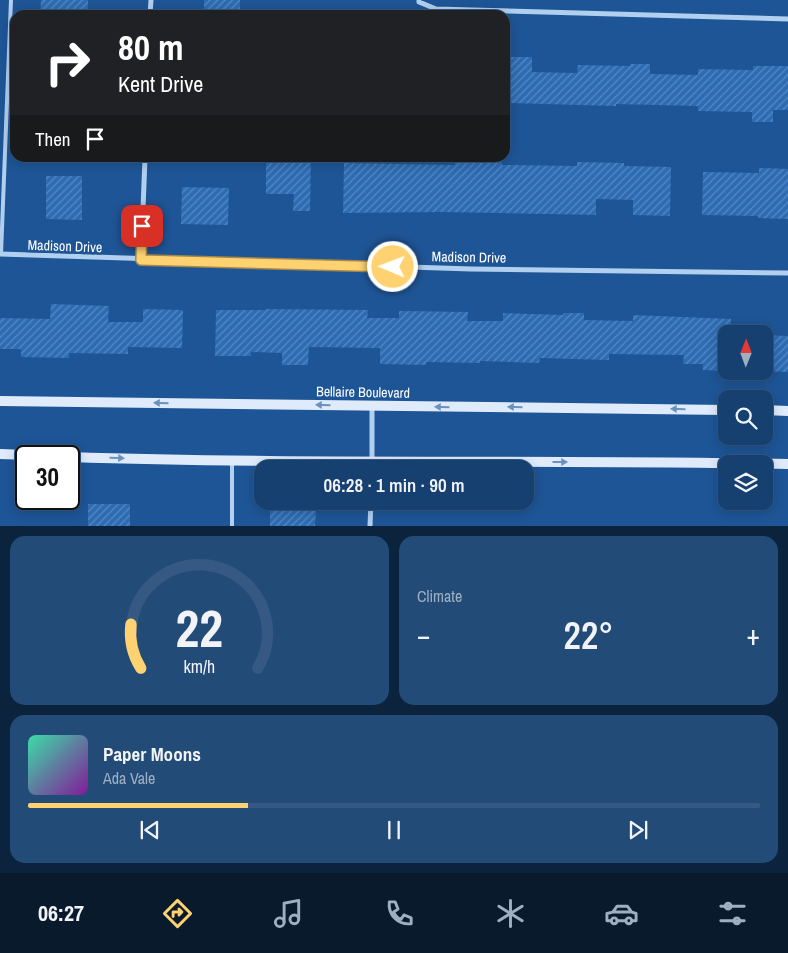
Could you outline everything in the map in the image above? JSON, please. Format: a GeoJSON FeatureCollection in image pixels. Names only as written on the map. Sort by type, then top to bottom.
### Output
{"type":"FeatureCollection","features":[{"type":"Feature","properties":{"kind":"main road","name":"Bellaire Boulevard"},"geometry":{"type":"LineString","coordinates":[[0,401],[718,410]]}},
{"type":"Feature","properties":{"kind":"main road"},"geometry":{"type":"LineString","coordinates":[[773,410],[788,411]]}},
{"type":"Feature","properties":{"kind":"main road"},"geometry":{"type":"LineString","coordinates":[[0,454],[15,455]]}},
{"type":"Feature","properties":{"kind":"main road"},"geometry":{"type":"LineString","coordinates":[[80,457],[254,461]]}},
{"type":"Feature","properties":{"kind":"main road"},"geometry":{"type":"LineString","coordinates":[[534,463],[680,462],[788,464]]}},
{"type":"Feature","properties":{"kind":"street"},"geometry":{"type":"LineString","coordinates":[[419,0],[419,2],[436,9],[471,10]]}},
{"type":"Feature","properties":{"kind":"street"},"geometry":{"type":"LineString","coordinates":[[510,11],[788,19]]}},
{"type":"Feature","properties":{"kind":"street"},"geometry":{"type":"LineString","coordinates":[[141,260],[145,162]]}},
{"type":"Feature","properties":{"kind":"street","name":"Madison Drive"},"geometry":{"type":"LineString","coordinates":[[0,254],[141,260],[471,269],[788,273]]}},
{"type":"Feature","properties":{"kind":"street"},"geometry":{"type":"LineString","coordinates":[[372,406],[372,460]]}},
{"type":"Feature","properties":{"kind":"street"},"geometry":{"type":"LineString","coordinates":[[370,526],[371,510]]}},
{"type":"Feature","properties":{"kind":"lane"},"geometry":{"type":"LineString","coordinates":[[0,254],[10,23]]}},
{"type":"Feature","properties":{"kind":"lane"},"geometry":{"type":"LineString","coordinates":[[232,460],[232,526]]}},
{"type":"Feature","properties":{"kind":"building"},"geometry":{"type":"Polygon","coordinates":[[[41,0],[88,0],[88,10],[40,10],[41,0]]]}},
{"type":"Feature","properties":{"kind":"building"},"geometry":{"type":"Polygon","coordinates":[[[204,0],[240,0],[240,10],[204,10],[204,0]]]}},
{"type":"Feature","properties":{"kind":"building"},"geometry":{"type":"Polygon","coordinates":[[[510,57],[532,57],[532,72],[577,73],[578,65],[630,66],[630,64],[650,64],[650,74],[698,75],[698,69],[753,70],[753,66],[788,66],[788,110],[773,110],[773,122],[752,122],[752,112],[698,111],[698,106],[510,103],[510,57]]]}},
{"type":"Feature","properties":{"kind":"building"},"geometry":{"type":"Polygon","coordinates":[[[266,162],[311,162],[310,211],[293,211],[294,194],[266,194],[266,162]]]}},
{"type":"Feature","properties":{"kind":"building"},"geometry":{"type":"Polygon","coordinates":[[[455,162],[502,162],[502,165],[577,166],[577,162],[671,167],[670,216],[633,215],[633,200],[596,199],[596,215],[441,212],[343,213],[344,163],[455,165],[455,162]]]}},
{"type":"Feature","properties":{"kind":"building"},"geometry":{"type":"Polygon","coordinates":[[[759,168],[788,169],[788,219],[758,218],[758,216],[702,215],[703,172],[759,173],[759,168]]]}},
{"type":"Feature","properties":{"kind":"building"},"geometry":{"type":"Polygon","coordinates":[[[46,176],[82,176],[82,220],[46,219],[46,176]]]}},
{"type":"Feature","properties":{"kind":"building"},"geometry":{"type":"Polygon","coordinates":[[[182,187],[229,188],[228,225],[181,224],[182,187]]]}},
{"type":"Feature","properties":{"kind":"building"},"geometry":{"type":"Polygon","coordinates":[[[51,304],[109,306],[108,322],[143,322],[143,309],[183,310],[182,348],[128,347],[128,354],[69,353],[69,358],[21,357],[21,349],[0,349],[0,318],[50,319],[51,304]]]}},
{"type":"Feature","properties":{"kind":"building"},"geometry":{"type":"Polygon","coordinates":[[[216,310],[368,310],[367,318],[399,318],[399,311],[468,312],[467,321],[503,321],[503,313],[563,315],[564,313],[584,313],[584,320],[633,321],[633,315],[731,319],[731,325],[718,325],[718,371],[703,370],[703,364],[683,364],[684,355],[609,354],[609,360],[540,358],[539,363],[480,361],[480,363],[426,362],[426,365],[380,364],[380,348],[309,347],[308,365],[282,365],[282,353],[251,352],[251,356],[215,356],[216,310]]]}},
{"type":"Feature","properties":{"kind":"building"},"geometry":{"type":"Polygon","coordinates":[[[773,335],[788,336],[788,372],[773,371],[773,335]]]}},
{"type":"Feature","properties":{"kind":"building"},"geometry":{"type":"Polygon","coordinates":[[[88,504],[130,504],[130,526],[88,526],[88,504]]]}},
{"type":"Feature","properties":{"kind":"building"},"geometry":{"type":"Polygon","coordinates":[[[270,510],[316,510],[315,526],[270,526],[270,510]]]}},
{"type":"Feature","properties":{"kind":"route"},"geometry":{"type":"LineString","coordinates":[[142,226],[141,260],[393,267]]}}]}
